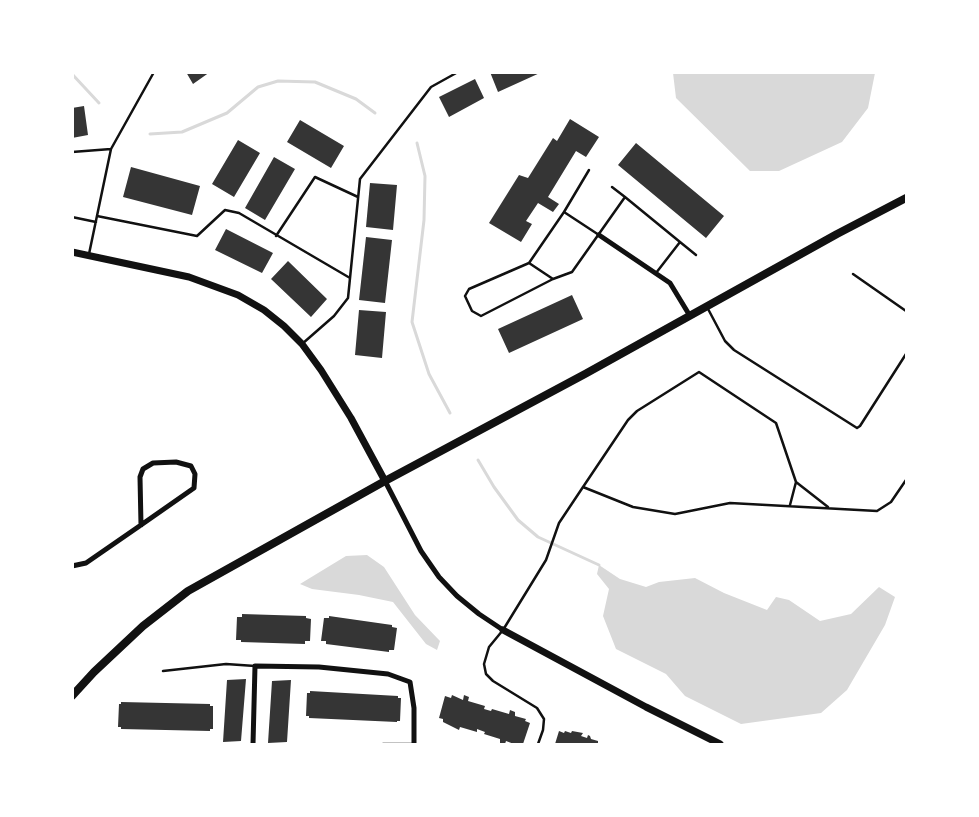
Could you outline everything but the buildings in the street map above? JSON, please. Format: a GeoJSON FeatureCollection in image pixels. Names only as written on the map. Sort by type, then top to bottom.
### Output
{"type":"FeatureCollection","features":[{"type":"Feature","properties":{"kind":"main road"},"geometry":{"type":"LineString","coordinates":[[72,696],[94,672],[143,626],[188,591],[384,481],[906,198]]}},
{"type":"Feature","properties":{"kind":"street"},"geometry":{"type":"LineString","coordinates":[[599,235],[670,283],[690,316]]}},
{"type":"Feature","properties":{"kind":"street"},"geometry":{"type":"LineString","coordinates":[[72,252],[190,277],[238,295],[264,310],[302,344],[321,370],[351,418],[421,551],[439,577],[472,608],[503,630],[646,707],[720,744]]}},
{"type":"Feature","properties":{"kind":"street"},"geometry":{"type":"LineString","coordinates":[[72,566],[86,562],[194,488],[195,474],[191,466],[176,462],[153,463],[143,469],[140,478],[141,524]]}},
{"type":"Feature","properties":{"kind":"street"},"geometry":{"type":"LineString","coordinates":[[253,744],[255,666],[319,667],[388,674],[410,682],[414,708],[414,744],[418,744]]}},
{"type":"Feature","properties":{"kind":"lane"},"geometry":{"type":"LineString","coordinates":[[88,256],[111,149],[154,72]]}},
{"type":"Feature","properties":{"kind":"lane"},"geometry":{"type":"LineString","coordinates":[[302,344],[334,316],[348,298],[360,179],[431,87],[458,72]]}},
{"type":"Feature","properties":{"kind":"lane"},"geometry":{"type":"LineString","coordinates":[[72,152],[111,149]]}},
{"type":"Feature","properties":{"kind":"lane"},"geometry":{"type":"LineString","coordinates":[[589,170],[564,212],[529,263],[469,289],[465,296],[472,311],[481,316],[553,278],[572,272],[625,197]]}},
{"type":"Feature","properties":{"kind":"lane"},"geometry":{"type":"LineString","coordinates":[[276,236],[316,177],[358,197]]}},
{"type":"Feature","properties":{"kind":"lane"},"geometry":{"type":"LineString","coordinates":[[612,186],[696,254]]}},
{"type":"Feature","properties":{"kind":"lane"},"geometry":{"type":"LineString","coordinates":[[97,216],[196,236],[225,210],[239,213],[350,278]]}},
{"type":"Feature","properties":{"kind":"lane"},"geometry":{"type":"LineString","coordinates":[[564,212],[599,235]]}},
{"type":"Feature","properties":{"kind":"lane"},"geometry":{"type":"LineString","coordinates":[[72,216],[96,222]]}},
{"type":"Feature","properties":{"kind":"lane"},"geometry":{"type":"LineString","coordinates":[[656,273],[680,242]]}},
{"type":"Feature","properties":{"kind":"lane"},"geometry":{"type":"LineString","coordinates":[[529,263],[553,278]]}},
{"type":"Feature","properties":{"kind":"lane"},"geometry":{"type":"LineString","coordinates":[[853,274],[906,311]]}},
{"type":"Feature","properties":{"kind":"lane"},"geometry":{"type":"LineString","coordinates":[[707,307],[725,341],[734,350],[857,428],[906,354]]}},
{"type":"Feature","properties":{"kind":"lane"},"geometry":{"type":"LineString","coordinates":[[538,744],[543,730],[544,719],[537,708],[493,681],[486,674],[484,664],[489,648],[503,630],[546,560],[559,523],[636,410],[699,372],[776,422],[796,482],[790,506]]}},
{"type":"Feature","properties":{"kind":"lane"},"geometry":{"type":"LineString","coordinates":[[584,487],[633,507],[674,514],[730,503],[877,511],[891,502],[906,480]]}},
{"type":"Feature","properties":{"kind":"lane"},"geometry":{"type":"LineString","coordinates":[[796,482],[830,508]]}},
{"type":"Feature","properties":{"kind":"lane"},"geometry":{"type":"LineString","coordinates":[[162,671],[226,664],[255,666]]}},
{"type":"Feature","properties":{"kind":"lane"},"geometry":{"type":"LineString","coordinates":[[384,744],[414,744]]}},
{"type":"Feature","properties":{"kind":"shaded area"},"geometry":{"type":"Polygon","coordinates":[[[673,72],[875,73],[868,108],[842,142],[779,171],[750,171],[676,98],[673,72]]]}},
{"type":"Feature","properties":{"kind":"shaded area"},"geometry":{"type":"Polygon","coordinates":[[[367,555],[384,567],[415,615],[440,641],[437,650],[426,644],[393,602],[359,595],[312,589],[300,584],[346,556],[367,555]]]}},
{"type":"Feature","properties":{"kind":"shaded area"},"geometry":{"type":"Polygon","coordinates":[[[599,565],[620,579],[646,587],[659,582],[695,578],[724,593],[767,610],[776,597],[789,600],[820,621],[851,614],[879,587],[895,597],[885,625],[847,690],[821,713],[741,724],[685,696],[666,674],[616,649],[603,616],[609,589],[597,574],[599,565]]]}},
{"type":"Feature","properties":{"kind":"waterway"},"geometry":{"type":"LineString","coordinates":[[72,74],[99,103]]}},
{"type":"Feature","properties":{"kind":"waterway"},"geometry":{"type":"LineString","coordinates":[[150,134],[182,132],[227,113],[258,87],[278,81],[315,82],[356,99],[375,113]]}},
{"type":"Feature","properties":{"kind":"waterway"},"geometry":{"type":"LineString","coordinates":[[417,143],[425,176],[424,220],[412,322],[429,374],[450,413]]}},
{"type":"Feature","properties":{"kind":"waterway"},"geometry":{"type":"LineString","coordinates":[[478,460],[494,487],[518,520],[538,537],[599,565]]}}]}
